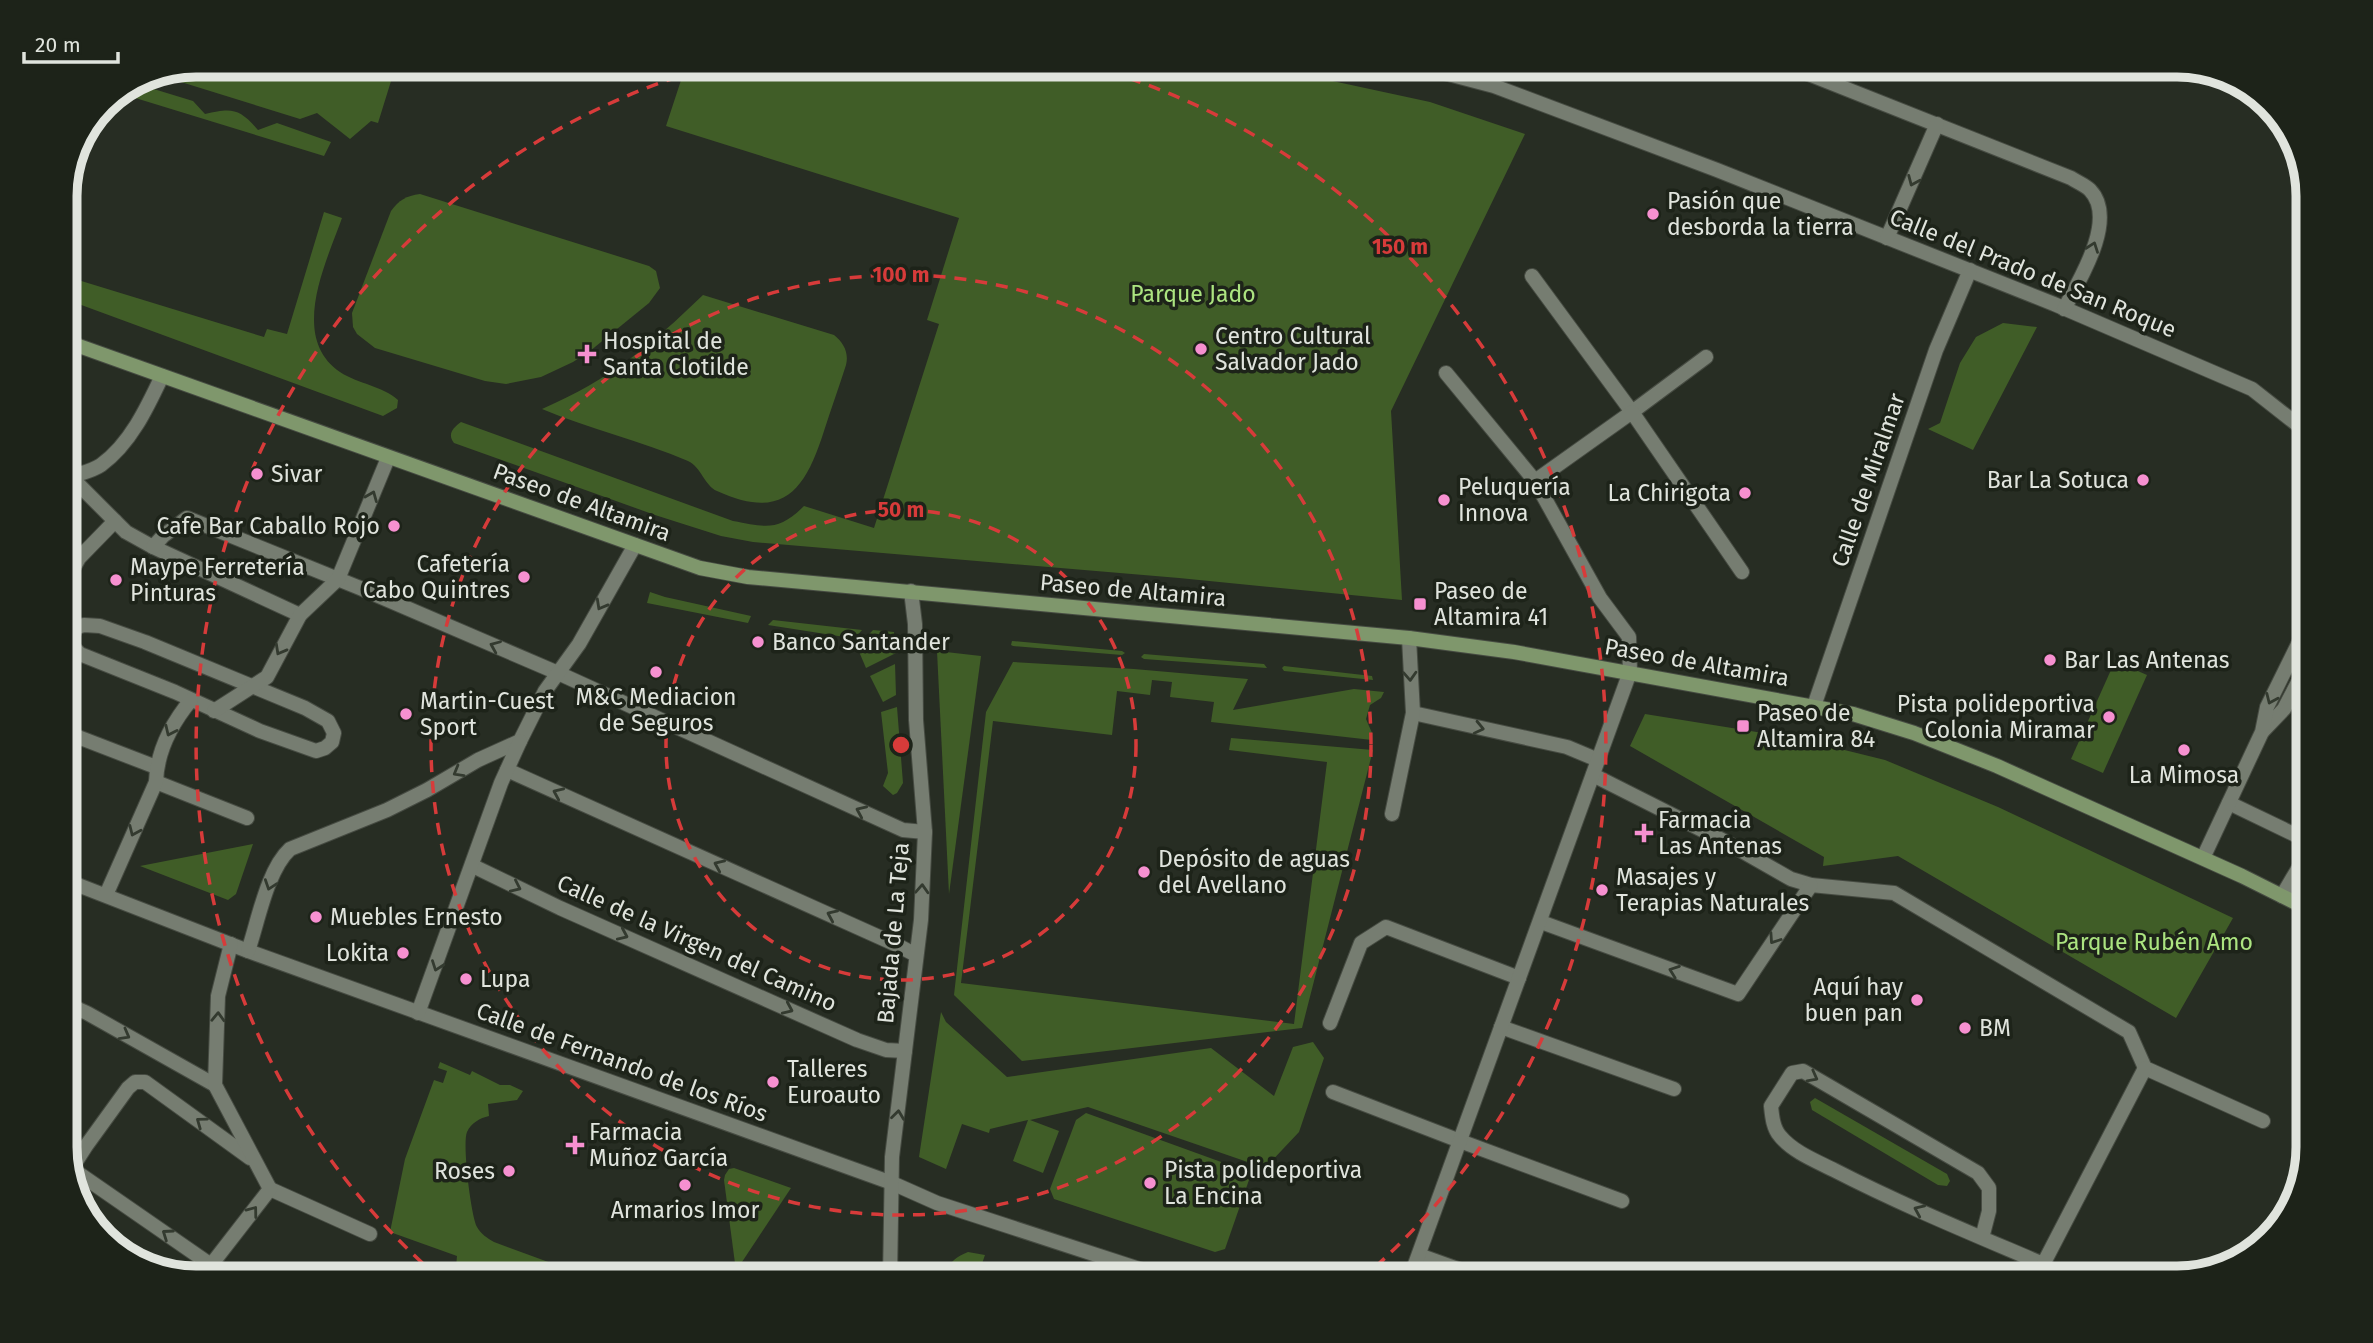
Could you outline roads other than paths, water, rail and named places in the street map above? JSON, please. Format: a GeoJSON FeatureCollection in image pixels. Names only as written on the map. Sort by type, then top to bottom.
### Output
{"type":"FeatureCollection","features":[{"type":"Feature","properties":{"kind":"main road","name":"Paseo de Altamira"},"geometry":{"type":"LineString","coordinates":[[77,345],[700,568],[748,577],[1409,638],[1514,652],[1853,714],[1914,733],[1997,766],[2203,858],[2296,903]]}},
{"type":"Feature","properties":{"kind":"street","name":"Calle del Prado de San Roque"},"geometry":{"type":"LineString","coordinates":[[1460,77],[1494,86],[1717,170],[1970,270],[2252,389],[2296,424]]}},
{"type":"Feature","properties":{"kind":"street"},"geometry":{"type":"LineString","coordinates":[[1817,77],[2071,178],[2090,190],[2101,216],[2096,239],[2082,276],[2064,309]]}},
{"type":"Feature","properties":{"kind":"street"},"geometry":{"type":"LineString","coordinates":[[1887,238],[1937,124]]}},
{"type":"Feature","properties":{"kind":"street","name":"Calle de Miralmar"},"geometry":{"type":"LineString","coordinates":[[1814,706],[1936,350],[1970,270]]}},
{"type":"Feature","properties":{"kind":"street"},"geometry":{"type":"LineString","coordinates":[[1532,276],[1632,412],[1742,572]]}},
{"type":"Feature","properties":{"kind":"street"},"geometry":{"type":"LineString","coordinates":[[1535,481],[1706,357]]}},
{"type":"Feature","properties":{"kind":"street"},"geometry":{"type":"LineString","coordinates":[[1415,1266],[1630,673],[1629,637],[1600,598],[1535,481],[1446,373]]}},
{"type":"Feature","properties":{"kind":"street"},"geometry":{"type":"LineString","coordinates":[[77,475],[99,467],[125,443],[162,376]]}},
{"type":"Feature","properties":{"kind":"street"},"geometry":{"type":"LineString","coordinates":[[214,711],[267,677],[300,615],[338,579],[388,458]]}},
{"type":"Feature","properties":{"kind":"street"},"geometry":{"type":"LineString","coordinates":[[77,486],[126,532],[300,615]]}},
{"type":"Feature","properties":{"kind":"street"},"geometry":{"type":"LineString","coordinates":[[153,547],[187,518],[558,673],[902,830],[925,832]]}},
{"type":"Feature","properties":{"kind":"street"},"geometry":{"type":"LineString","coordinates":[[77,562],[115,521]]}},
{"type":"Feature","properties":{"kind":"street"},"geometry":{"type":"LineString","coordinates":[[418,1013],[520,741],[545,691],[579,644],[635,545]]}},
{"type":"Feature","properties":{"kind":"street","name":"Bajada de La Teja"},"geometry":{"type":"LineString","coordinates":[[890,1266],[892,1157],[921,920],[925,832],[916,720],[915,624],[911,591]]}},
{"type":"Feature","properties":{"kind":"street"},"geometry":{"type":"LineString","coordinates":[[77,627],[100,626],[305,708],[328,721],[334,733],[332,742],[316,751],[214,711],[77,651]]}},
{"type":"Feature","properties":{"kind":"street"},"geometry":{"type":"LineString","coordinates":[[1392,814],[1413,713],[1409,638]]}},
{"type":"Feature","properties":{"kind":"street"},"geometry":{"type":"LineString","coordinates":[[2203,858],[2262,733],[2267,707],[2296,648]]}},
{"type":"Feature","properties":{"kind":"street"},"geometry":{"type":"LineString","coordinates":[[2262,733],[2284,709],[2296,686]]}},
{"type":"Feature","properties":{"kind":"street"},"geometry":{"type":"LineString","coordinates":[[106,895],[172,728],[191,700]]}},
{"type":"Feature","properties":{"kind":"street"},"geometry":{"type":"LineString","coordinates":[[1413,713],[1567,747],[1598,760]]}},
{"type":"Feature","properties":{"kind":"street"},"geometry":{"type":"LineString","coordinates":[[77,738],[247,818]]}},
{"type":"Feature","properties":{"kind":"street"},"geometry":{"type":"LineString","coordinates":[[248,951],[275,870],[289,849],[387,810],[478,760],[520,741]]}},
{"type":"Feature","properties":{"kind":"street"},"geometry":{"type":"LineString","coordinates":[[508,770],[916,955]]}},
{"type":"Feature","properties":{"kind":"street"},"geometry":{"type":"LineString","coordinates":[[1593,775],[1726,842],[1791,879],[1811,885],[1894,893],[2129,1032],[2145,1068],[2263,1121]]}},
{"type":"Feature","properties":{"kind":"street"},"geometry":{"type":"LineString","coordinates":[[2229,803],[2296,835]]}},
{"type":"Feature","properties":{"kind":"street","name":"Calle de la Virgen del Camino"},"geometry":{"type":"LineString","coordinates":[[473,866],[560,908],[857,1040],[886,1050],[905,1051]]}},
{"type":"Feature","properties":{"kind":"street"},"geometry":{"type":"LineString","coordinates":[[2283,897],[2296,874]]}},
{"type":"Feature","properties":{"kind":"street","name":"Calle de Fernando de los Ríos"},"geometry":{"type":"LineString","coordinates":[[77,885],[248,951],[892,1183],[937,1203],[1130,1266]]}},
{"type":"Feature","properties":{"kind":"street"},"geometry":{"type":"LineString","coordinates":[[1541,922],[1738,994],[1811,885]]}},
{"type":"Feature","properties":{"kind":"street"},"geometry":{"type":"LineString","coordinates":[[1330,1023],[1361,943],[1386,927],[1519,978]]}},
{"type":"Feature","properties":{"kind":"street"},"geometry":{"type":"LineString","coordinates":[[232,944],[218,996],[215,1085],[270,1189],[370,1234]]}},
{"type":"Feature","properties":{"kind":"street"},"geometry":{"type":"LineString","coordinates":[[77,1008],[215,1085]]}},
{"type":"Feature","properties":{"kind":"street"},"geometry":{"type":"LineString","coordinates":[[1501,1027],[1674,1089]]}},
{"type":"Feature","properties":{"kind":"street"},"geometry":{"type":"LineString","coordinates":[[1982,1238],[1989,1211],[1989,1188],[1978,1173],[1803,1071],[1792,1073],[1771,1106],[1773,1121],[1780,1136],[1802,1154],[1866,1186],[1982,1238],[2043,1264],[2145,1068]]}},
{"type":"Feature","properties":{"kind":"street"},"geometry":{"type":"LineString","coordinates":[[77,1158],[121,1097],[135,1082],[145,1082],[256,1162]]}},
{"type":"Feature","properties":{"kind":"street"},"geometry":{"type":"LineString","coordinates":[[1333,1092],[1622,1201]]}},
{"type":"Feature","properties":{"kind":"street"},"geometry":{"type":"LineString","coordinates":[[80,1176],[206,1266]]}},
{"type":"Feature","properties":{"kind":"street"},"geometry":{"type":"LineString","coordinates":[[218,1266],[270,1189]]}},
{"type":"Feature","properties":{"kind":"street"},"geometry":{"type":"LineString","coordinates":[[1419,1255],[1450,1266]]}},
{"type":"Feature","properties":{"kind":"place","name":"Pasión que desborda la tierra"},"geometry":{"type":"Point","coordinates":[1653,214]}},
{"type":"Feature","properties":{"kind":"place","name":"Centro Cultural Salvador Jado"},"geometry":{"type":"Point","coordinates":[1201,349]}},
{"type":"Feature","properties":{"kind":"place","name":"Hospital de Santa Clotilde"},"geometry":{"type":"Point","coordinates":[587,354]}},
{"type":"Feature","properties":{"kind":"place","name":"Sivar"},"geometry":{"type":"Point","coordinates":[257,474]}},
{"type":"Feature","properties":{"kind":"place","name":"Bar La Sotuca"},"geometry":{"type":"Point","coordinates":[2143,480]}},
{"type":"Feature","properties":{"kind":"place","name":"La Chirigota"},"geometry":{"type":"Point","coordinates":[1745,493]}},
{"type":"Feature","properties":{"kind":"place","name":"Peluquería Innova"},"geometry":{"type":"Point","coordinates":[1444,500]}},
{"type":"Feature","properties":{"kind":"place","name":"Cafe Bar Caballo Rojo"},"geometry":{"type":"Point","coordinates":[394,526]}},
{"type":"Feature","properties":{"kind":"place","name":"Cafetería Cabo Quintres"},"geometry":{"type":"Point","coordinates":[524,577]}},
{"type":"Feature","properties":{"kind":"place","name":"Maype Ferretería Pinturas"},"geometry":{"type":"Point","coordinates":[116,580]}},
{"type":"Feature","properties":{"kind":"place","name":"Paseo de Altamira 41"},"geometry":{"type":"Point","coordinates":[1420,604]}},
{"type":"Feature","properties":{"kind":"place","name":"Banco Santander"},"geometry":{"type":"Point","coordinates":[758,642]}},
{"type":"Feature","properties":{"kind":"place","name":"Bar Las Antenas"},"geometry":{"type":"Point","coordinates":[2050,660]}},
{"type":"Feature","properties":{"kind":"place","name":"M&C Mediacion de Seguros"},"geometry":{"type":"Point","coordinates":[656,672]}},
{"type":"Feature","properties":{"kind":"place","name":"Martin-Cuest Sport"},"geometry":{"type":"Point","coordinates":[406,714]}},
{"type":"Feature","properties":{"kind":"place","name":"Pista polideportiva Colonia Miramar"},"geometry":{"type":"Point","coordinates":[2109,717]}},
{"type":"Feature","properties":{"kind":"place","name":"Paseo de Altamira 84"},"geometry":{"type":"Point","coordinates":[1743,726]}},
{"type":"Feature","properties":{"kind":"place","name":"La Mimosa"},"geometry":{"type":"Point","coordinates":[2184,750]}},
{"type":"Feature","properties":{"kind":"place","name":"Farmacia Las Antenas"},"geometry":{"type":"Point","coordinates":[1644,833]}},
{"type":"Feature","properties":{"kind":"place","name":"Depósito de aguas del Avellano"},"geometry":{"type":"Point","coordinates":[1144,872]}},
{"type":"Feature","properties":{"kind":"place","name":"Masajes y Terapias Naturales"},"geometry":{"type":"Point","coordinates":[1602,890]}},
{"type":"Feature","properties":{"kind":"place","name":"Muebles Ernesto"},"geometry":{"type":"Point","coordinates":[316,917]}},
{"type":"Feature","properties":{"kind":"place","name":"Lokita"},"geometry":{"type":"Point","coordinates":[403,953]}},
{"type":"Feature","properties":{"kind":"place","name":"Lupa"},"geometry":{"type":"Point","coordinates":[466,979]}},
{"type":"Feature","properties":{"kind":"place","name":"Aquí hay buen pan"},"geometry":{"type":"Point","coordinates":[1917,1000]}},
{"type":"Feature","properties":{"kind":"place","name":"BM"},"geometry":{"type":"Point","coordinates":[1965,1028]}},
{"type":"Feature","properties":{"kind":"place","name":"Talleres Euroauto"},"geometry":{"type":"Point","coordinates":[773,1082]}},
{"type":"Feature","properties":{"kind":"place","name":"Farmacia Muñoz García"},"geometry":{"type":"Point","coordinates":[575,1145]}},
{"type":"Feature","properties":{"kind":"place","name":"Roses"},"geometry":{"type":"Point","coordinates":[509,1171]}},
{"type":"Feature","properties":{"kind":"place","name":"Pista polideportiva La Encina"},"geometry":{"type":"Point","coordinates":[1150,1183]}},
{"type":"Feature","properties":{"kind":"place","name":"Armarios Imor"},"geometry":{"type":"Point","coordinates":[685,1185]}},
{"type":"Feature","properties":{"kind":"park label","name":"Parque Jado"},"geometry":{"type":"Point","coordinates":[1193,294]}},
{"type":"Feature","properties":{"kind":"park label","name":"Parque Rubén Amo"},"geometry":{"type":"Point","coordinates":[2154,942]}}]}
